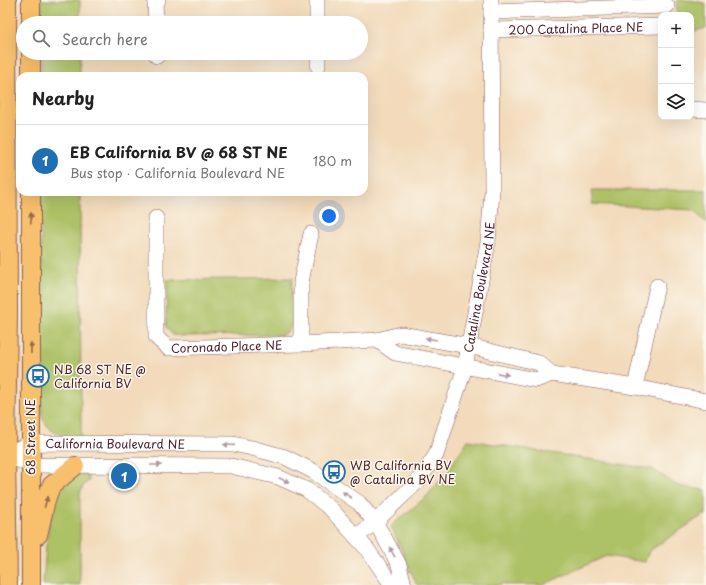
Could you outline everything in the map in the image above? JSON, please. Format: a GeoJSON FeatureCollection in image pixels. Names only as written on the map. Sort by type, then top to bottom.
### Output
{"type":"FeatureCollection","features":[{"type":"Feature","properties":{"kind":"main road","name":"68 Street NE"},"geometry":{"type":"LineString","coordinates":[[7,0],[7,364],[3,455],[8,585]]}},
{"type":"Feature","properties":{"kind":"main road"},"geometry":{"type":"LineString","coordinates":[[30,0],[30,16]]}},
{"type":"Feature","properties":{"kind":"main road"},"geometry":{"type":"LineString","coordinates":[[30,60],[30,72]]}},
{"type":"Feature","properties":{"kind":"main road","name":"68 Street NE"},"geometry":{"type":"LineString","coordinates":[[30,196],[31,585]]}},
{"type":"Feature","properties":{"kind":"main road"},"geometry":{"type":"LineString","coordinates":[[0,389],[7,364]]}},
{"type":"Feature","properties":{"kind":"main road"},"geometry":{"type":"LineString","coordinates":[[31,567],[46,500],[51,486],[74,466]]}},
{"type":"Feature","properties":{"kind":"street"},"geometry":{"type":"LineString","coordinates":[[156,16],[155,3],[158,0]]}},
{"type":"Feature","properties":{"kind":"street"},"geometry":{"type":"LineString","coordinates":[[317,0],[318,16]]}},
{"type":"Feature","properties":{"kind":"street","name":"200 Catalina Place NE"},"geometry":{"type":"LineString","coordinates":[[491,6],[667,7]]}},
{"type":"Feature","properties":{"kind":"street","name":"Catalina Boulevard NE"},"geometry":{"type":"LineString","coordinates":[[356,537],[375,522],[418,481],[436,455],[465,367],[488,242],[492,192],[491,6]]}},
{"type":"Feature","properties":{"kind":"street","name":"200 Catalina Place NE"},"geometry":{"type":"LineString","coordinates":[[491,30],[658,26]]}},
{"type":"Feature","properties":{"kind":"street"},"geometry":{"type":"LineString","coordinates":[[694,109],[706,110]]}},
{"type":"Feature","properties":{"kind":"street","name":"Coronado Place NE"},"geometry":{"type":"LineString","coordinates":[[156,218],[156,337],[168,348],[377,340],[401,334],[469,346],[539,363],[552,374]]}},
{"type":"Feature","properties":{"kind":"street"},"geometry":{"type":"LineString","coordinates":[[301,344],[301,282],[311,234]]}},
{"type":"Feature","properties":{"kind":"street"},"geometry":{"type":"LineString","coordinates":[[635,386],[657,286]]}},
{"type":"Feature","properties":{"kind":"street"},"geometry":{"type":"LineString","coordinates":[[377,340],[395,353],[465,367],[536,380],[552,374],[635,386],[706,401]]}},
{"type":"Feature","properties":{"kind":"street","name":"California Boulevard NE"},"geometry":{"type":"LineString","coordinates":[[3,455],[30,443],[197,443],[233,444],[285,457],[313,471],[358,503],[375,522],[399,565],[404,585]]}},
{"type":"Feature","properties":{"kind":"street","name":"California Boulevard NE"},"geometry":{"type":"LineString","coordinates":[[3,455],[31,464],[74,466],[231,466],[278,477],[308,490],[331,509],[367,549],[392,585]]}},
{"type":"Feature","properties":{"kind":"green space"},"geometry":{"type":"Polygon","coordinates":[[[41,0],[80,0],[80,16],[41,16],[41,0]]]}},
{"type":"Feature","properties":{"kind":"green space"},"geometry":{"type":"Polygon","coordinates":[[[677,0],[692,0],[706,4],[706,28],[694,31],[694,12],[677,12],[677,0]]]}},
{"type":"Feature","properties":{"kind":"green space"},"geometry":{"type":"Polygon","coordinates":[[[41,60],[80,60],[80,72],[41,72],[41,60]]]}},
{"type":"Feature","properties":{"kind":"green space"},"geometry":{"type":"Polygon","coordinates":[[[592,190],[706,190],[706,223],[693,210],[592,204],[592,190]]]}},
{"type":"Feature","properties":{"kind":"green space"},"geometry":{"type":"Polygon","coordinates":[[[41,196],[80,196],[81,437],[57,434],[49,428],[42,417],[41,196]]]}},
{"type":"Feature","properties":{"kind":"green space"},"geometry":{"type":"Polygon","coordinates":[[[293,278],[292,323],[289,330],[281,335],[181,336],[173,335],[166,327],[167,280],[293,278]]]}},
{"type":"Feature","properties":{"kind":"green space"},"geometry":{"type":"Polygon","coordinates":[[[468,440],[652,469],[678,486],[706,490],[706,515],[703,515],[649,551],[645,562],[606,556],[543,585],[505,585],[504,583],[499,585],[417,585],[391,526],[427,496],[447,472],[468,440]]]}},
{"type":"Feature","properties":{"kind":"green space"},"geometry":{"type":"Polygon","coordinates":[[[87,473],[89,481],[83,487],[80,496],[80,585],[43,585],[46,546],[55,492],[75,476],[87,473]]]}},
{"type":"Feature","properties":{"kind":"place","name":"NB 68 ST NE @ California BV"},"geometry":{"type":"Point","coordinates":[38,376]}},
{"type":"Feature","properties":{"kind":"place","name":"WB California BV @ Catalina BV NE"},"geometry":{"type":"Point","coordinates":[334,472]}},
{"type":"Feature","properties":{"kind":"place","name":"EB California BV @ 68 ST NE"},"geometry":{"type":"Point","coordinates":[124,476]}}]}
